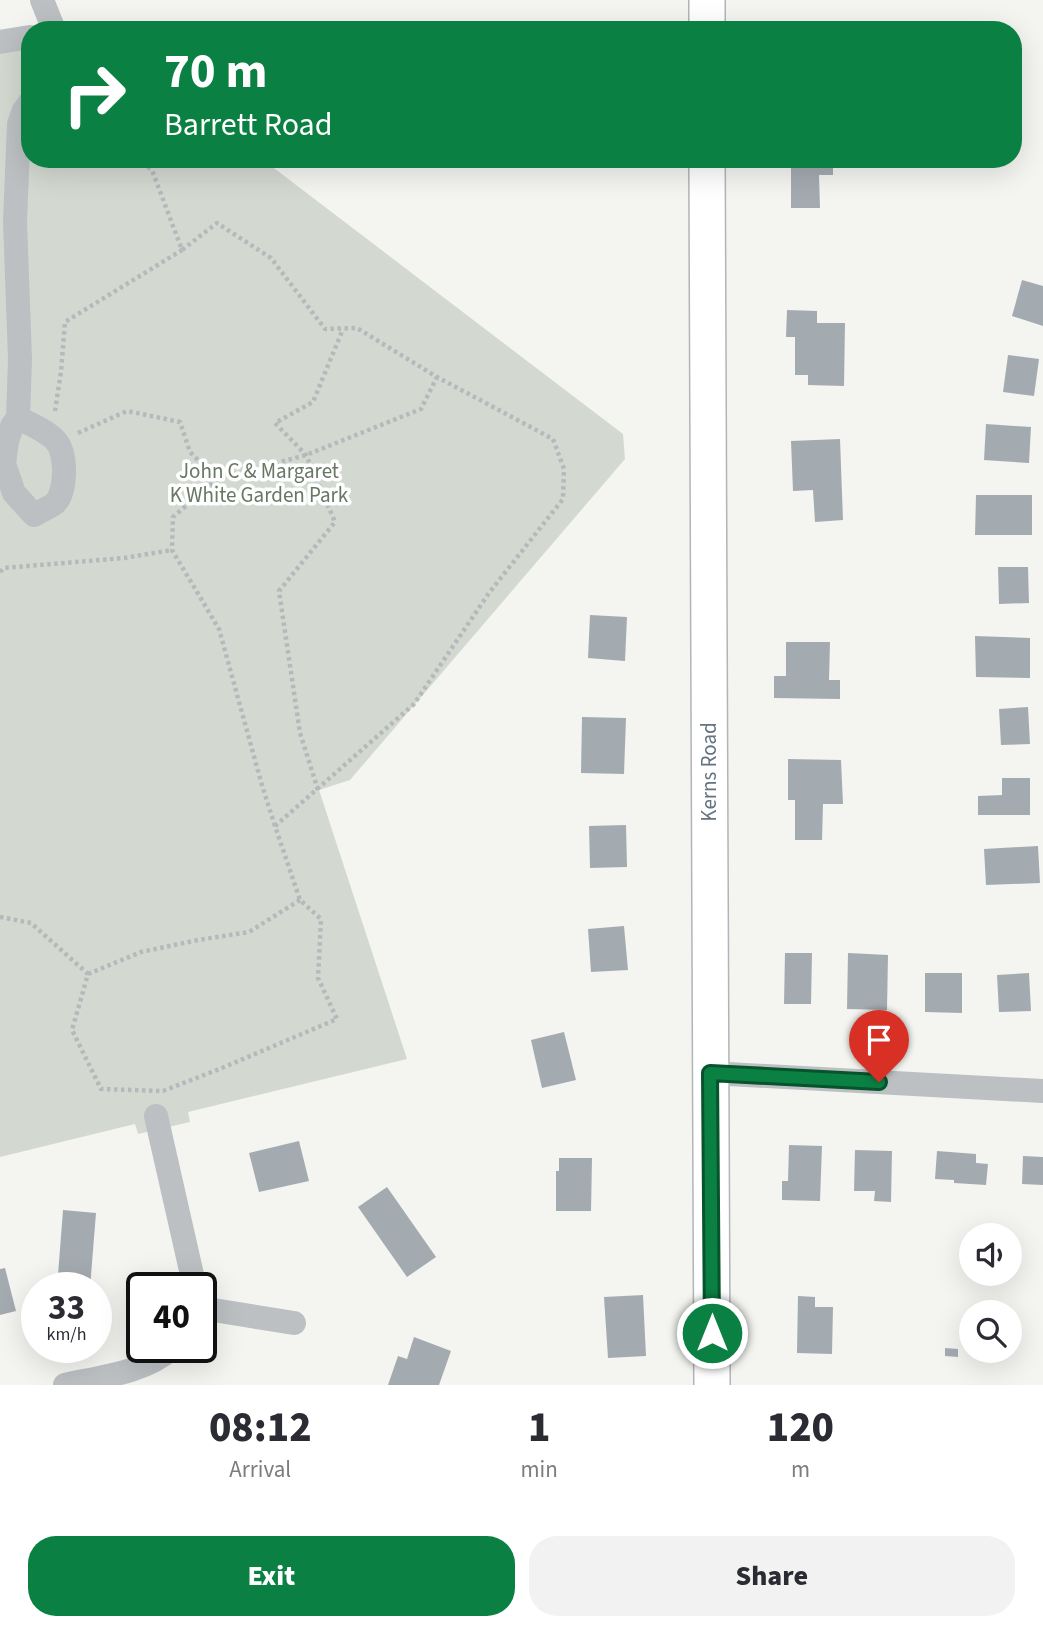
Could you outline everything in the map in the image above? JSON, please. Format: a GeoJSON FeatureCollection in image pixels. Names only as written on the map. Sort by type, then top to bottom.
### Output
{"type":"FeatureCollection","features":[{"type":"Feature","properties":{"kind":"street"},"geometry":{"type":"LineString","coordinates":[[42,0],[50,21]]}},
{"type":"Feature","properties":{"kind":"street"},"geometry":{"type":"LineString","coordinates":[[707,0],[707,21]]}},
{"type":"Feature","properties":{"kind":"street"},"geometry":{"type":"LineString","coordinates":[[0,42],[21,38]]}},
{"type":"Feature","properties":{"kind":"street"},"geometry":{"type":"LineString","coordinates":[[18,418],[57,442],[64,461],[63,487],[55,503],[34,515],[14,493],[4,464],[7,440],[18,418],[20,359],[15,220],[21,118]]}},
{"type":"Feature","properties":{"kind":"street","name":"Kerns Road"},"geometry":{"type":"LineString","coordinates":[[707,168],[712,1385]]}},
{"type":"Feature","properties":{"kind":"street"},"geometry":{"type":"LineString","coordinates":[[710,1073],[1043,1091]]}},
{"type":"Feature","properties":{"kind":"street"},"geometry":{"type":"LineString","coordinates":[[156,1116],[191,1272]]}},
{"type":"Feature","properties":{"kind":"street"},"geometry":{"type":"LineString","coordinates":[[217,1311],[294,1323]]}},
{"type":"Feature","properties":{"kind":"street"},"geometry":{"type":"LineString","coordinates":[[65,1385],[149,1363]]}},
{"type":"Feature","properties":{"kind":"path"},"geometry":{"type":"LineString","coordinates":[[149,168],[182,250]]}},
{"type":"Feature","properties":{"kind":"path"},"geometry":{"type":"LineString","coordinates":[[216,479],[190,453],[180,422],[127,411],[57,442],[53,425],[65,322],[182,250],[217,223],[271,258],[325,329],[357,328],[437,377],[553,439],[564,469],[562,499],[489,593],[414,704],[275,826]]}},
{"type":"Feature","properties":{"kind":"path"},"geometry":{"type":"LineString","coordinates":[[318,790],[300,733],[279,591],[335,522],[306,455],[275,423],[313,402],[343,329]]}},
{"type":"Feature","properties":{"kind":"path"},"geometry":{"type":"LineString","coordinates":[[88,974],[72,1030],[102,1089],[163,1091],[337,1019],[318,978],[321,919],[300,900],[261,782],[219,629],[172,550],[173,517],[216,479],[306,455],[421,409],[437,377]]}},
{"type":"Feature","properties":{"kind":"path"},"geometry":{"type":"LineString","coordinates":[[0,572],[4,569],[124,558],[172,550]]}},
{"type":"Feature","properties":{"kind":"path"},"geometry":{"type":"LineString","coordinates":[[88,974],[141,952],[250,932],[300,900]]}},
{"type":"Feature","properties":{"kind":"path"},"geometry":{"type":"LineString","coordinates":[[0,917],[32,923],[88,974]]}},
{"type":"Feature","properties":{"kind":"green space","name":"John C & Margaret K White Garden Park"},"geometry":{"type":"Polygon","coordinates":[[[21,42],[21,168],[274,168],[623,434],[625,459],[350,780],[319,790],[407,1059],[188,1112],[190,1122],[138,1134],[135,1124],[0,1157],[0,44],[21,42]]]}},
{"type":"Feature","properties":{"kind":"building"},"geometry":{"type":"Polygon","coordinates":[[[791,168],[833,168],[833,175],[819,175],[820,208],[791,208],[791,168]]]}},
{"type":"Feature","properties":{"kind":"building"},"geometry":{"type":"Polygon","coordinates":[[[1022,280],[1043,286],[1043,326],[1012,316],[1022,280]]]}},
{"type":"Feature","properties":{"kind":"building"},"geometry":{"type":"Polygon","coordinates":[[[787,310],[817,311],[817,323],[845,323],[844,386],[808,385],[808,375],[795,375],[795,337],[786,337],[787,310]]]}},
{"type":"Feature","properties":{"kind":"building"},"geometry":{"type":"Polygon","coordinates":[[[1008,355],[1039,359],[1034,396],[1003,392],[1008,355]]]}},
{"type":"Feature","properties":{"kind":"building"},"geometry":{"type":"Polygon","coordinates":[[[986,424],[1031,427],[1029,463],[984,460],[986,424]]]}},
{"type":"Feature","properties":{"kind":"building"},"geometry":{"type":"Polygon","coordinates":[[[840,439],[843,520],[815,522],[813,490],[793,491],[791,441],[840,439]]]}},
{"type":"Feature","properties":{"kind":"building"},"geometry":{"type":"Polygon","coordinates":[[[976,495],[1032,495],[1032,535],[975,535],[976,495]]]}},
{"type":"Feature","properties":{"kind":"building"},"geometry":{"type":"Polygon","coordinates":[[[998,567],[1028,567],[1029,603],[999,604],[998,567]]]}},
{"type":"Feature","properties":{"kind":"building"},"geometry":{"type":"Polygon","coordinates":[[[590,615],[627,617],[625,661],[588,658],[590,615]]]}},
{"type":"Feature","properties":{"kind":"building"},"geometry":{"type":"Polygon","coordinates":[[[975,636],[1030,638],[1030,678],[976,677],[975,636]]]}},
{"type":"Feature","properties":{"kind":"building"},"geometry":{"type":"Polygon","coordinates":[[[786,642],[830,642],[829,680],[840,680],[840,699],[774,698],[774,676],[786,676],[786,642]]]}},
{"type":"Feature","properties":{"kind":"building"},"geometry":{"type":"Polygon","coordinates":[[[1028,707],[1030,744],[1001,745],[999,709],[1028,707]]]}},
{"type":"Feature","properties":{"kind":"building"},"geometry":{"type":"Polygon","coordinates":[[[582,717],[626,718],[624,774],[581,773],[582,717]]]}},
{"type":"Feature","properties":{"kind":"building"},"geometry":{"type":"Polygon","coordinates":[[[788,759],[841,760],[843,804],[823,804],[822,840],[795,840],[795,800],[788,800],[788,759]]]}},
{"type":"Feature","properties":{"kind":"building"},"geometry":{"type":"Polygon","coordinates":[[[1002,778],[1030,778],[1030,815],[978,815],[978,796],[1002,795],[1002,778]]]}},
{"type":"Feature","properties":{"kind":"building"},"geometry":{"type":"Polygon","coordinates":[[[626,825],[627,867],[590,868],[589,826],[626,825]]]}},
{"type":"Feature","properties":{"kind":"building"},"geometry":{"type":"Polygon","coordinates":[[[1038,846],[1040,883],[986,885],[984,849],[1038,846]]]}},
{"type":"Feature","properties":{"kind":"building"},"geometry":{"type":"Polygon","coordinates":[[[624,926],[628,970],[591,972],[588,929],[624,926]]]}},
{"type":"Feature","properties":{"kind":"building"},"geometry":{"type":"Polygon","coordinates":[[[785,953],[812,953],[811,1004],[784,1004],[785,953]]]}},
{"type":"Feature","properties":{"kind":"building"},"geometry":{"type":"Polygon","coordinates":[[[848,953],[888,955],[887,1010],[847,1009],[848,953]]]}},
{"type":"Feature","properties":{"kind":"building"},"geometry":{"type":"Polygon","coordinates":[[[925,973],[962,973],[962,1013],[925,1012],[925,973]]]}},
{"type":"Feature","properties":{"kind":"building"},"geometry":{"type":"Polygon","coordinates":[[[1029,973],[1031,1011],[999,1012],[997,975],[1029,973]]]}},
{"type":"Feature","properties":{"kind":"building"},"geometry":{"type":"Polygon","coordinates":[[[564,1032],[576,1080],[542,1088],[531,1040],[564,1032]]]}},
{"type":"Feature","properties":{"kind":"building"},"geometry":{"type":"Polygon","coordinates":[[[299,1141],[309,1181],[259,1192],[249,1153],[299,1141]]]}},
{"type":"Feature","properties":{"kind":"building"},"geometry":{"type":"Polygon","coordinates":[[[789,1145],[822,1146],[820,1201],[782,1200],[782,1181],[788,1181],[789,1145]]]}},
{"type":"Feature","properties":{"kind":"building"},"geometry":{"type":"Polygon","coordinates":[[[855,1150],[892,1151],[891,1202],[874,1201],[875,1191],[854,1191],[855,1150]]]}},
{"type":"Feature","properties":{"kind":"building"},"geometry":{"type":"Polygon","coordinates":[[[937,1151],[976,1154],[976,1163],[988,1164],[986,1185],[935,1179],[937,1151]]]}},
{"type":"Feature","properties":{"kind":"building"},"geometry":{"type":"Polygon","coordinates":[[[1023,1156],[1043,1157],[1043,1185],[1022,1184],[1023,1156]]]}},
{"type":"Feature","properties":{"kind":"building"},"geometry":{"type":"Polygon","coordinates":[[[559,1158],[592,1158],[591,1211],[556,1211],[556,1171],[559,1171],[559,1158]]]}},
{"type":"Feature","properties":{"kind":"building"},"geometry":{"type":"Polygon","coordinates":[[[387,1187],[436,1257],[407,1277],[358,1207],[387,1187]]]}},
{"type":"Feature","properties":{"kind":"building"},"geometry":{"type":"Polygon","coordinates":[[[63,1210],[96,1213],[91,1272],[58,1272],[63,1210]]]}},
{"type":"Feature","properties":{"kind":"building"},"geometry":{"type":"Polygon","coordinates":[[[5,1268],[16,1311],[0,1315],[0,1269],[5,1268]]]}},
{"type":"Feature","properties":{"kind":"building"},"geometry":{"type":"Polygon","coordinates":[[[643,1295],[646,1356],[608,1358],[604,1297],[643,1295]]]}},
{"type":"Feature","properties":{"kind":"building"},"geometry":{"type":"Polygon","coordinates":[[[798,1296],[815,1297],[815,1307],[833,1307],[832,1354],[797,1353],[798,1296]]]}},
{"type":"Feature","properties":{"kind":"building"},"geometry":{"type":"Polygon","coordinates":[[[414,1337],[451,1351],[439,1385],[388,1385],[398,1356],[407,1359],[414,1337]]]}},
{"type":"Feature","properties":{"kind":"building"},"geometry":{"type":"Polygon","coordinates":[[[945,1348],[958,1349],[958,1357],[945,1356],[945,1348]]]}},
{"type":"Feature","properties":{"kind":"route"},"geometry":{"type":"LineString","coordinates":[[712,1333],[710,1073],[879,1082]]}}]}
